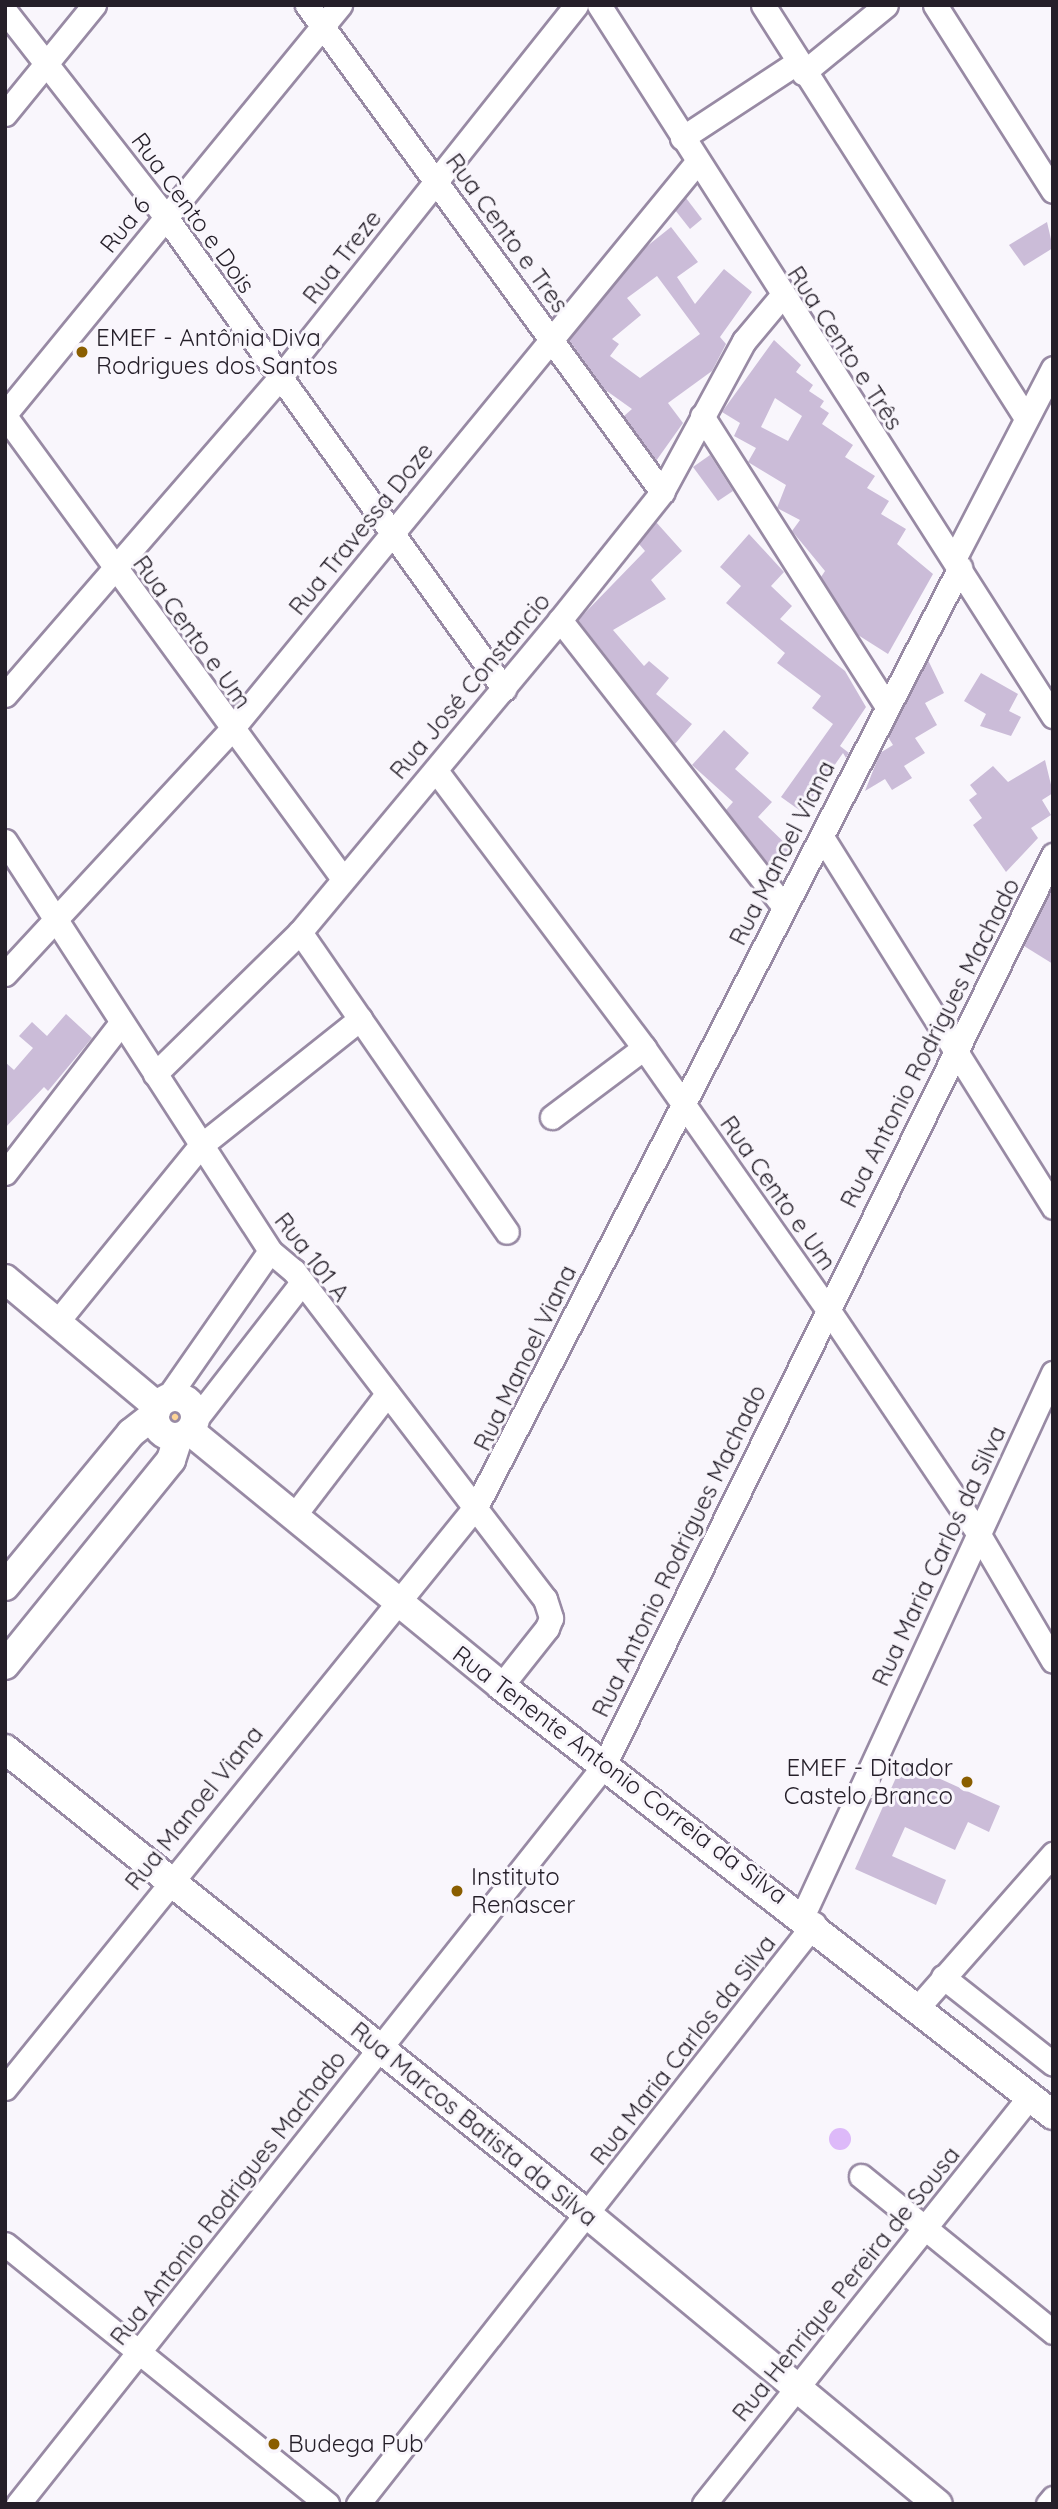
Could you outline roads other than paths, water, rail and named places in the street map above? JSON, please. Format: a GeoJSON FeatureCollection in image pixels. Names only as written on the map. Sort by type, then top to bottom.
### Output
{"type":"FeatureCollection","features":[{"type":"Feature","properties":{"kind":"main road"},"geometry":{"type":"LineString","coordinates":[[5,1279],[160,1406],[131,1433],[5,1586]]}},
{"type":"Feature","properties":{"kind":"main road","name":"Rua Tenente Antonio Correia da Silva"},"geometry":{"type":"LineString","coordinates":[[160,1406],[160,1432],[188,1430],[395,1601],[603,1767],[808,1919],[1053,2115]]}},
{"type":"Feature","properties":{"kind":"main road"},"geometry":{"type":"LineString","coordinates":[[5,1664],[171,1460],[188,1430]]}},
{"type":"Feature","properties":{"kind":"main road","name":"Rua Marcos Batista da Silva"},"geometry":{"type":"LineString","coordinates":[[5,1749],[171,1878],[378,2048],[587,2214],[938,2504]]}},
{"type":"Feature","properties":{"kind":"street"},"geometry":{"type":"LineString","coordinates":[[5,114],[94,5]]}},
{"type":"Feature","properties":{"kind":"street","name":"Rua Cento e Tres"},"geometry":{"type":"LineString","coordinates":[[307,5],[662,492]]}},
{"type":"Feature","properties":{"kind":"street","name":"Rua 6"},"geometry":{"type":"LineString","coordinates":[[5,415],[340,5]]}},
{"type":"Feature","properties":{"kind":"street","name":"Rua Treze"},"geometry":{"type":"LineString","coordinates":[[5,695],[278,380],[576,5]]}},
{"type":"Feature","properties":{"kind":"street","name":"Rua Cento e Três"},"geometry":{"type":"LineString","coordinates":[[599,5],[780,298],[957,563],[1053,716]]}},
{"type":"Feature","properties":{"kind":"street"},"geometry":{"type":"LineString","coordinates":[[763,5],[799,68],[1026,418]]}},
{"type":"Feature","properties":{"kind":"street"},"geometry":{"type":"LineString","coordinates":[[682,138],[799,68],[886,5]]}},
{"type":"Feature","properties":{"kind":"street"},"geometry":{"type":"LineString","coordinates":[[935,5],[1053,191]]}},
{"type":"Feature","properties":{"kind":"street","name":"Rua Cento e Dois"},"geometry":{"type":"LineString","coordinates":[[5,11],[48,62],[165,216],[278,380],[504,689]]}},
{"type":"Feature","properties":{"kind":"street","name":"Rua Travessa Doze"},"geometry":{"type":"LineString","coordinates":[[5,974],[52,917],[230,730],[697,162]]}},
{"type":"Feature","properties":{"kind":"street","name":"Rua José Constancio"},"geometry":{"type":"LineString","coordinates":[[155,1074],[300,932],[341,876],[437,772],[560,620],[662,492],[744,341],[780,298]]}},
{"type":"Feature","properties":{"kind":"street","name":"Rua Manoel Viana"},"geometry":{"type":"LineString","coordinates":[[5,2088],[395,1601],[477,1505],[822,837],[1026,418],[1053,368]]}},
{"type":"Feature","properties":{"kind":"street","name":"Rua Cento e Um"},"geometry":{"type":"LineString","coordinates":[[5,415],[230,730],[341,876]]}},
{"type":"Feature","properties":{"kind":"street"},"geometry":{"type":"LineString","coordinates":[[702,416],[886,705]]}},
{"type":"Feature","properties":{"kind":"street"},"geometry":{"type":"LineString","coordinates":[[560,620],[784,907]]}},
{"type":"Feature","properties":{"kind":"street","name":"Rua Cento e Um"},"geometry":{"type":"LineString","coordinates":[[437,772],[644,1048],[827,1308],[978,1532],[1053,1661]]}},
{"type":"Feature","properties":{"kind":"street"},"geometry":{"type":"LineString","coordinates":[[822,837],[1053,1207]]}},
{"type":"Feature","properties":{"kind":"street","name":"Rua 101 A"},"geometry":{"type":"LineString","coordinates":[[5,841],[120,1024],[270,1251],[477,1505],[551,1610],[547,1628],[501,1686]]}},
{"type":"Feature","properties":{"kind":"street","name":"Rua Antonio Rodrigues Machado"},"geometry":{"type":"LineString","coordinates":[[18,2504],[139,2355],[378,2048],[603,1767],[827,1308],[1053,855]]}},
{"type":"Feature","properties":{"kind":"street"},"geometry":{"type":"LineString","coordinates":[[300,932],[507,1232]]}},
{"type":"Feature","properties":{"kind":"street"},"geometry":{"type":"LineString","coordinates":[[57,1322],[200,1147],[360,1019]]}},
{"type":"Feature","properties":{"kind":"street"},"geometry":{"type":"LineString","coordinates":[[5,1173],[120,1024]]}},
{"type":"Feature","properties":{"kind":"street"},"geometry":{"type":"LineString","coordinates":[[552,1116],[644,1048]]}},
{"type":"Feature","properties":{"kind":"street"},"geometry":{"type":"LineString","coordinates":[[160,1406],[270,1251]]}},
{"type":"Feature","properties":{"kind":"street"},"geometry":{"type":"LineString","coordinates":[[188,1430],[300,1285]]}},
{"type":"Feature","properties":{"kind":"street","name":"Rua Maria Carlos da Silva"},"geometry":{"type":"LineString","coordinates":[[358,2504],[587,2214],[808,1919],[978,1532],[1053,1373]]}},
{"type":"Feature","properties":{"kind":"street"},"geometry":{"type":"LineString","coordinates":[[293,1517],[387,1394]]}},
{"type":"Feature","properties":{"kind":"street"},"geometry":{"type":"LineString","coordinates":[[919,2006],[1053,1854]]}},
{"type":"Feature","properties":{"kind":"street"},"geometry":{"type":"LineString","coordinates":[[943,1976],[1053,2064]]}},
{"type":"Feature","properties":{"kind":"street","name":"Rua Henrique Pereira de Sousa"},"geometry":{"type":"LineString","coordinates":[[704,2504],[1030,2096]]}},
{"type":"Feature","properties":{"kind":"street"},"geometry":{"type":"LineString","coordinates":[[861,2176],[1053,2332]]}},
{"type":"Feature","properties":{"kind":"street"},"geometry":{"type":"LineString","coordinates":[[5,2244],[139,2355],[327,2504]]}},
{"type":"Feature","properties":{"kind":"street"},"geometry":{"type":"LineString","coordinates":[[1048,2504],[1053,2498]]}},
{"type":"Feature","properties":{"kind":"place","name":"EMEF - Antônia Diva Rodrigues dos Santos"},"geometry":{"type":"Point","coordinates":[82,352]}},
{"type":"Feature","properties":{"kind":"place","name":"EMEF - Ditador Castelo Branco"},"geometry":{"type":"Point","coordinates":[967,1782]}},
{"type":"Feature","properties":{"kind":"place","name":"Instituto Renascer"},"geometry":{"type":"Point","coordinates":[457,1891]}},
{"type":"Feature","properties":{"kind":"place","name":"Budega Pub"},"geometry":{"type":"Point","coordinates":[274,2444]}}]}
